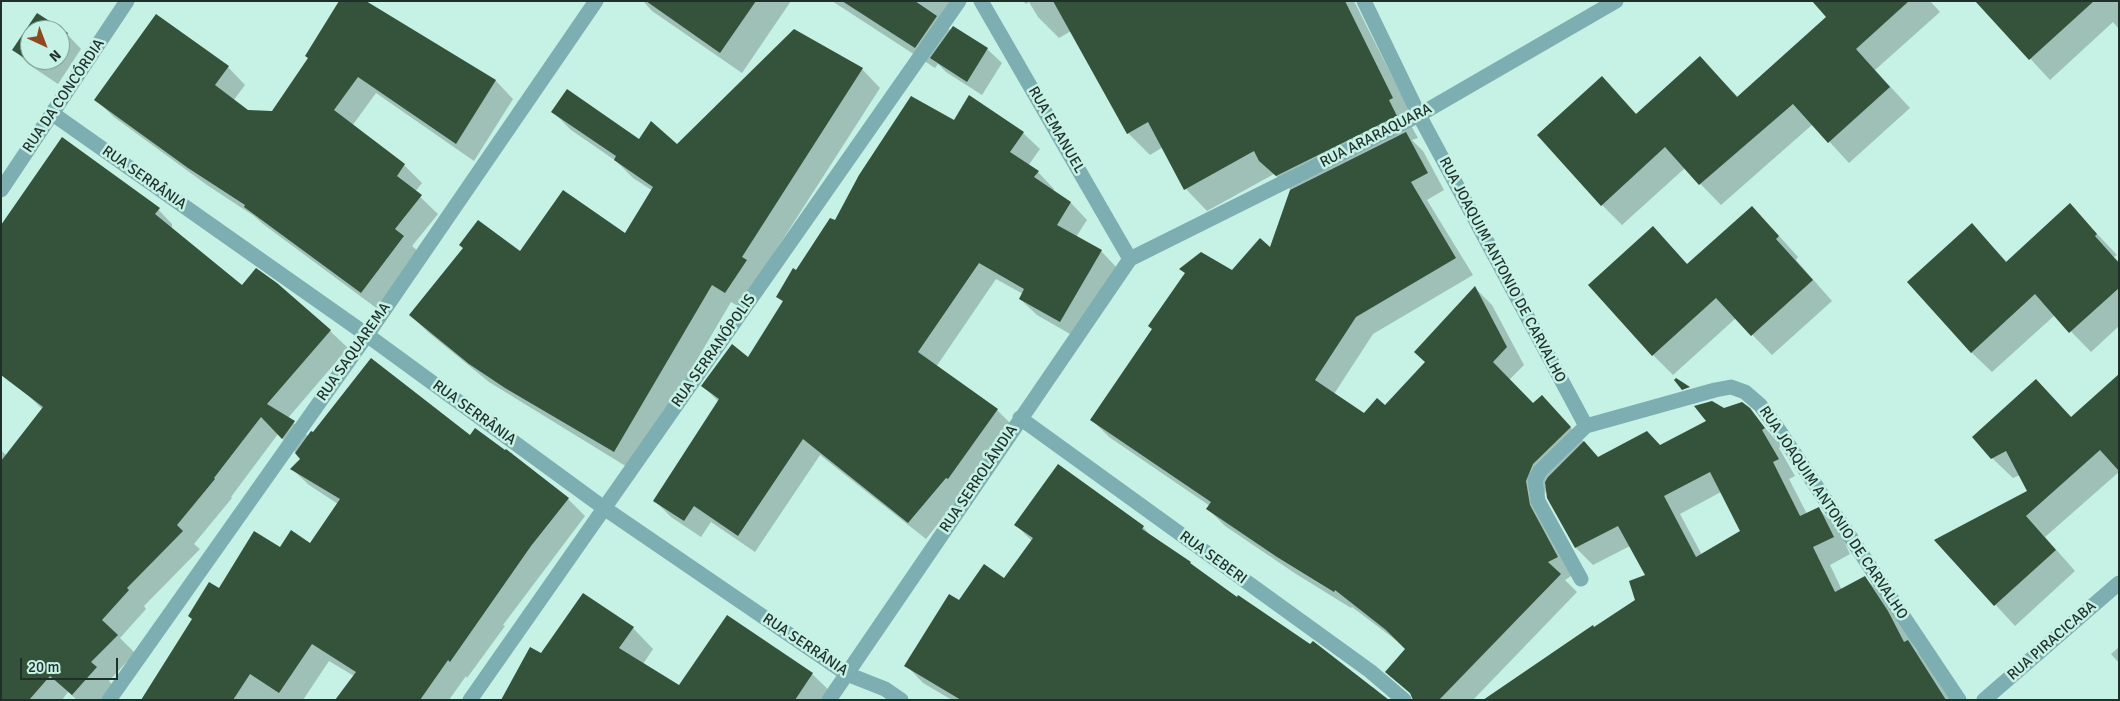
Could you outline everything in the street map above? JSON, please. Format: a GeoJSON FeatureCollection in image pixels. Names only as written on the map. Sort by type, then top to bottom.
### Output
{"type":"FeatureCollection","features":[{"type":"Feature","properties":{"kind":"street","name":"RUA DA CONCÓRDIA"},"geometry":{"type":"LineString","coordinates":[[1,190],[126,1]]}},
{"type":"Feature","properties":{"kind":"street","name":"RUA SAQUAREMA"},"geometry":{"type":"LineString","coordinates":[[109,700],[367,335],[596,1]]}},
{"type":"Feature","properties":{"kind":"street","name":"RUA SERRANÓPOLIS"},"geometry":{"type":"LineString","coordinates":[[470,700],[959,1]]}},
{"type":"Feature","properties":{"kind":"street","name":"RUA EMANUEL"},"geometry":{"type":"LineString","coordinates":[[981,1],[1130,259]]}},
{"type":"Feature","properties":{"kind":"street","name":"RUA JOAQUIM ANTONIO DE CARVALHO"},"geometry":{"type":"LineString","coordinates":[[1364,1],[1419,115],[1586,426]]}},
{"type":"Feature","properties":{"kind":"street","name":"RUA ARARAQUARA"},"geometry":{"type":"LineString","coordinates":[[1130,259],[1419,115],[1616,1]]}},
{"type":"Feature","properties":{"kind":"street","name":"RUA SERRÂNIA"},"geometry":{"type":"LineString","coordinates":[[53,114],[367,335],[604,508],[847,674],[885,688],[901,700]]}},
{"type":"Feature","properties":{"kind":"street","name":"RUA SERROLÂNDIA"},"geometry":{"type":"LineString","coordinates":[[829,700],[1130,259]]}},
{"type":"Feature","properties":{"kind":"street","name":"RUA JOAQUIM ANTONIO DE CARVALHO"},"geometry":{"type":"LineString","coordinates":[[1581,579],[1538,502],[1534,480],[1540,470],[1586,426],[1731,387],[1745,392],[1760,405],[1776,426],[1959,700]]}},
{"type":"Feature","properties":{"kind":"street","name":"RUA SEBERI"},"geometry":{"type":"LineString","coordinates":[[1020,418],[1370,671],[1404,700]]}},
{"type":"Feature","properties":{"kind":"street","name":"RUA PIRACICABA"},"geometry":{"type":"LineString","coordinates":[[1984,700],[2119,583]]}},
{"type":"Feature","properties":{"kind":"building"},"geometry":{"type":"Polygon","coordinates":[[[339,1],[366,1],[496,80],[456,144],[358,77],[334,110],[405,164],[397,176],[422,195],[395,229],[404,236],[361,293],[244,207],[245,205],[188,168],[94,100],[156,14],[229,66],[215,85],[248,110],[272,111],[308,58],[305,56],[339,1]]]}},
{"type":"Feature","properties":{"kind":"building"},"geometry":{"type":"Polygon","coordinates":[[[646,1],[756,1],[720,53],[646,1]]]}},
{"type":"Feature","properties":{"kind":"building"},"geometry":{"type":"Polygon","coordinates":[[[842,1],[915,1],[937,16],[915,48],[842,1]]]}},
{"type":"Feature","properties":{"kind":"building"},"geometry":{"type":"Polygon","coordinates":[[[1053,1],[1345,1],[1393,98],[1389,100],[1397,116],[1276,176],[1259,161],[1254,151],[1184,190],[1148,122],[1127,134],[1053,1]]]}},
{"type":"Feature","properties":{"kind":"building"},"geometry":{"type":"Polygon","coordinates":[[[1812,1],[1909,1],[1856,49],[1890,87],[1828,143],[1793,104],[1699,185],[1665,147],[1601,206],[1537,135],[1602,76],[1636,114],[1700,56],[1737,97],[1826,17],[1812,1]]]}},
{"type":"Feature","properties":{"kind":"building"},"geometry":{"type":"Polygon","coordinates":[[[1975,1],[2094,1],[2029,60],[1975,1]]]}},
{"type":"Feature","properties":{"kind":"building"},"geometry":{"type":"Polygon","coordinates":[[[37,13],[48,20],[32,20],[37,13]]]}},
{"type":"Feature","properties":{"kind":"building"},"geometry":{"type":"Polygon","coordinates":[[[953,26],[988,48],[967,82],[930,58],[953,26]]]}},
{"type":"Feature","properties":{"kind":"building"},"geometry":{"type":"Polygon","coordinates":[[[794,29],[863,68],[742,257],[747,260],[725,293],[712,285],[614,452],[505,388],[469,364],[409,315],[463,248],[459,245],[478,220],[520,251],[563,190],[625,233],[653,187],[614,160],[616,156],[551,112],[567,89],[639,139],[651,121],[677,144],[794,29]]]}},
{"type":"Feature","properties":{"kind":"building"},"geometry":{"type":"Polygon","coordinates":[[[20,38],[20,55],[12,50],[20,38]]]}},
{"type":"Feature","properties":{"kind":"building"},"geometry":{"type":"Polygon","coordinates":[[[969,95],[1024,132],[1010,152],[1039,171],[1034,177],[1071,202],[1057,225],[1102,250],[1060,322],[1019,299],[1024,289],[979,263],[918,352],[998,409],[948,479],[946,478],[908,523],[803,439],[738,536],[694,506],[684,521],[653,501],[719,399],[701,386],[732,344],[748,357],[783,301],[776,297],[793,268],[796,270],[830,218],[835,220],[859,175],[911,96],[954,120],[969,95]]]}},
{"type":"Feature","properties":{"kind":"building"},"geometry":{"type":"Polygon","coordinates":[[[1406,132],[1428,173],[1411,182],[1456,258],[1356,317],[1315,380],[1364,413],[1377,398],[1385,405],[1425,362],[1414,352],[1475,286],[1507,347],[1493,362],[1533,403],[1542,395],[1571,427],[1533,464],[1526,481],[1530,505],[1558,557],[1548,562],[1561,574],[1439,700],[1413,700],[1410,693],[1385,672],[1405,649],[1386,630],[1335,590],[1334,592],[1277,557],[1206,509],[1211,502],[1090,420],[1152,329],[1148,326],[1185,273],[1179,269],[1201,252],[1232,270],[1260,238],[1270,247],[1290,190],[1406,132]]]}},
{"type":"Feature","properties":{"kind":"building"},"geometry":{"type":"Polygon","coordinates":[[[62,137],[160,208],[155,214],[242,285],[256,268],[277,283],[331,330],[267,404],[295,421],[282,439],[261,417],[215,479],[177,525],[183,531],[127,588],[129,590],[102,620],[118,635],[91,662],[97,667],[72,695],[50,676],[29,700],[1,700],[1,461],[43,407],[1,375],[1,225],[62,137]]]}},
{"type":"Feature","properties":{"kind":"building"},"geometry":{"type":"Polygon","coordinates":[[[2070,203],[2097,234],[2095,236],[2119,263],[2119,288],[2069,333],[2035,294],[1971,353],[1907,282],[1972,223],[2006,262],[2070,203]]]}},
{"type":"Feature","properties":{"kind":"building"},"geometry":{"type":"Polygon","coordinates":[[[1752,206],[1779,236],[1776,239],[1813,280],[1751,336],[1716,298],[1652,356],[1588,285],[1653,226],[1687,264],[1752,206]]]}},
{"type":"Feature","properties":{"kind":"building"},"geometry":{"type":"Polygon","coordinates":[[[371,358],[470,435],[475,428],[506,449],[569,498],[531,546],[450,662],[448,660],[420,700],[335,700],[356,672],[312,644],[279,693],[250,674],[233,700],[141,700],[192,619],[188,616],[209,582],[219,588],[254,531],[280,547],[291,530],[310,543],[340,499],[290,469],[300,459],[295,453],[311,431],[313,432],[371,358]]]}},
{"type":"Feature","properties":{"kind":"building"},"geometry":{"type":"Polygon","coordinates":[[[2119,374],[2119,471],[2100,450],[2026,516],[2056,550],[1994,606],[1934,540],[2027,491],[2006,451],[1991,459],[1972,437],[2036,379],[2071,417],[2119,374]]]}},
{"type":"Feature","properties":{"kind":"building"},"geometry":{"type":"Polygon","coordinates":[[[1676,378],[1690,387],[1682,390],[1674,380],[1676,378]]]}},
{"type":"Feature","properties":{"kind":"building"},"geometry":{"type":"Polygon","coordinates":[[[1712,401],[1724,408],[1742,402],[1750,408],[1765,428],[1762,430],[1779,459],[1773,462],[1800,516],[1819,507],[1834,537],[1813,547],[1835,592],[1865,576],[1888,611],[1904,642],[1908,640],[1946,700],[1483,700],[1593,625],[1594,627],[1635,600],[1629,581],[1645,575],[1618,526],[1575,548],[1547,498],[1545,482],[1548,477],[1584,441],[1598,457],[1647,431],[1660,445],[1706,421],[1694,406],[1712,401]],[[1710,472],[1664,496],[1696,557],[1740,531],[1710,472]]]}},
{"type":"Feature","properties":{"kind":"building"},"geometry":{"type":"Polygon","coordinates":[[[1058,464],[1144,526],[1142,529],[1191,562],[1237,597],[1238,595],[1310,644],[1313,641],[1389,700],[961,700],[904,666],[949,594],[959,600],[984,564],[1004,578],[1033,538],[1014,525],[1058,464]]]}},
{"type":"Feature","properties":{"kind":"building"},"geometry":{"type":"Polygon","coordinates":[[[583,593],[634,627],[619,648],[679,685],[727,615],[813,673],[795,700],[501,700],[530,647],[541,653],[583,593]]]}}]}
